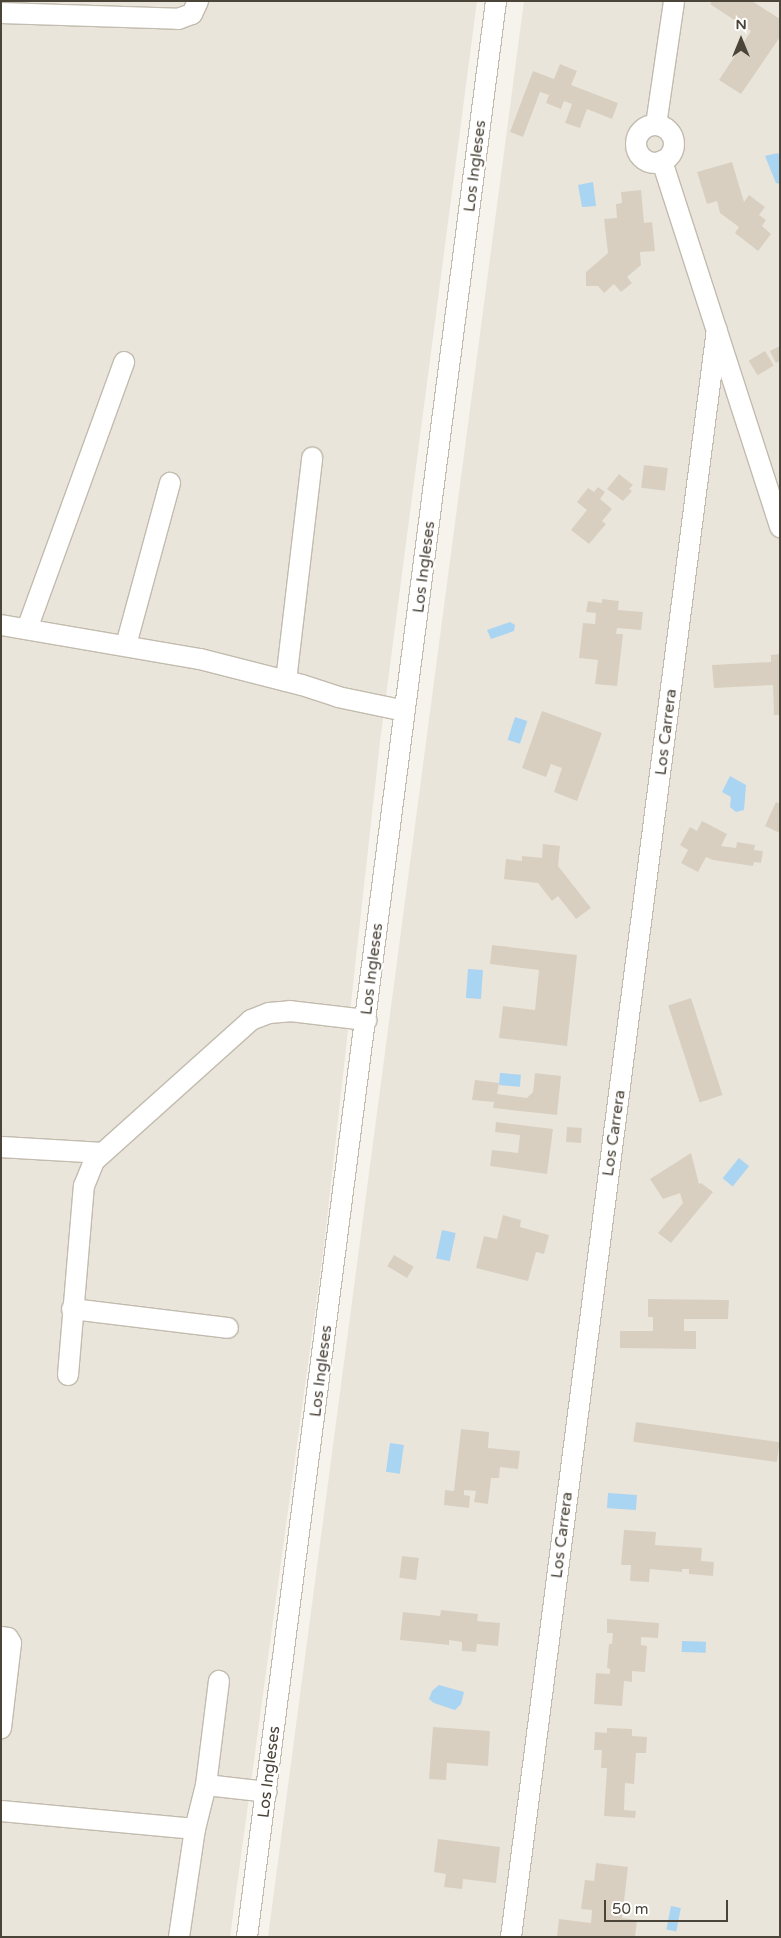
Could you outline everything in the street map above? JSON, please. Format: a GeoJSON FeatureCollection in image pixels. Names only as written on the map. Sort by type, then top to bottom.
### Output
{"type":"FeatureCollection","features":[{"type":"Feature","properties":{"kind":"street"},"geometry":{"type":"LineString","coordinates":[[1,13],[178,19],[192,14],[198,1]]}},
{"type":"Feature","properties":{"kind":"street","name":"Los Ingleses"},"geometry":{"type":"LineString","coordinates":[[247,1937],[496,1]]}},
{"type":"Feature","properties":{"kind":"street"},"geometry":{"type":"LineString","coordinates":[[656,125],[674,1]]}},
{"type":"Feature","properties":{"kind":"street"},"geometry":{"type":"LineString","coordinates":[[656,125],[666,128],[674,143],[671,154],[662,161],[650,161],[644,158],[637,147],[639,134],[649,126],[656,125]]}},
{"type":"Feature","properties":{"kind":"street"},"geometry":{"type":"LineString","coordinates":[[662,161],[780,527]]}},
{"type":"Feature","properties":{"kind":"street","name":"Los Carrera"},"geometry":{"type":"LineString","coordinates":[[511,1937],[717,330]]}},
{"type":"Feature","properties":{"kind":"street"},"geometry":{"type":"LineString","coordinates":[[27,629],[124,362]]}},
{"type":"Feature","properties":{"kind":"street"},"geometry":{"type":"LineString","coordinates":[[286,681],[312,458]]}},
{"type":"Feature","properties":{"kind":"street"},"geometry":{"type":"LineString","coordinates":[[126,645],[170,483]]}},
{"type":"Feature","properties":{"kind":"street"},"geometry":{"type":"LineString","coordinates":[[1,625],[200,659],[286,681],[338,697],[405,711]]}},
{"type":"Feature","properties":{"kind":"street"},"geometry":{"type":"LineString","coordinates":[[68,1375],[72,1309],[84,1186],[89,1170],[102,1153],[251,1020],[269,1012],[290,1011],[366,1020]]}},
{"type":"Feature","properties":{"kind":"street"},"geometry":{"type":"LineString","coordinates":[[1,1147],[102,1153]]}},
{"type":"Feature","properties":{"kind":"street"},"geometry":{"type":"LineString","coordinates":[[72,1309],[228,1328]]}},
{"type":"Feature","properties":{"kind":"street"},"geometry":{"type":"LineString","coordinates":[[1,1637],[10,1640],[11,1646],[1,1728]]}},
{"type":"Feature","properties":{"kind":"street"},"geometry":{"type":"LineString","coordinates":[[179,1937],[195,1829],[206,1785],[219,1681]]}},
{"type":"Feature","properties":{"kind":"street"},"geometry":{"type":"LineString","coordinates":[[206,1785],[266,1792]]}},
{"type":"Feature","properties":{"kind":"street"},"geometry":{"type":"LineString","coordinates":[[1,1812],[195,1829]]}},
{"type":"Feature","properties":{"kind":"shaded area"},"geometry":{"type":"Polygon","coordinates":[[[1,1],[477,1],[380,742],[324,1246],[230,1937],[1,1937],[1,1]]]}},
{"type":"Feature","properties":{"kind":"shaded area"},"geometry":{"type":"Polygon","coordinates":[[[524,1],[780,1],[780,1937],[268,1937],[524,1]]]}},
{"type":"Feature","properties":{"kind":"water"},"geometry":{"type":"Polygon","coordinates":[[[778,153],[780,157],[780,184],[776,183],[765,156],[778,153]]]}},
{"type":"Feature","properties":{"kind":"water"},"geometry":{"type":"Polygon","coordinates":[[[593,182],[596,206],[582,207],[578,185],[593,182]]]}},
{"type":"Feature","properties":{"kind":"water"},"geometry":{"type":"Polygon","coordinates":[[[510,622],[515,625],[514,631],[491,639],[487,630],[510,622]]]}},
{"type":"Feature","properties":{"kind":"water"},"geometry":{"type":"Polygon","coordinates":[[[515,717],[527,721],[520,744],[508,740],[515,717]]]}},
{"type":"Feature","properties":{"kind":"water"},"geometry":{"type":"Polygon","coordinates":[[[730,776],[746,785],[744,810],[736,812],[730,807],[731,797],[722,792],[730,776]]]}},
{"type":"Feature","properties":{"kind":"water"},"geometry":{"type":"Polygon","coordinates":[[[468,969],[483,970],[481,999],[466,998],[468,969]]]}},
{"type":"Feature","properties":{"kind":"water"},"geometry":{"type":"Polygon","coordinates":[[[500,1073],[521,1075],[520,1087],[499,1085],[500,1073]]]}},
{"type":"Feature","properties":{"kind":"water"},"geometry":{"type":"Polygon","coordinates":[[[739,1158],[749,1166],[733,1186],[723,1178],[739,1158]]]}},
{"type":"Feature","properties":{"kind":"water"},"geometry":{"type":"Polygon","coordinates":[[[442,1230],[456,1233],[450,1261],[436,1258],[442,1230]]]}},
{"type":"Feature","properties":{"kind":"water"},"geometry":{"type":"Polygon","coordinates":[[[390,1443],[404,1445],[400,1474],[386,1472],[390,1443]]]}},
{"type":"Feature","properties":{"kind":"water"},"geometry":{"type":"Polygon","coordinates":[[[608,1493],[637,1495],[636,1510],[607,1508],[608,1493]]]}},
{"type":"Feature","properties":{"kind":"water"},"geometry":{"type":"Polygon","coordinates":[[[682,1641],[706,1642],[706,1653],[682,1652],[682,1641]]]}},
{"type":"Feature","properties":{"kind":"water"},"geometry":{"type":"Polygon","coordinates":[[[439,1685],[464,1692],[461,1704],[455,1710],[434,1703],[429,1699],[432,1691],[439,1685]]]}},
{"type":"Feature","properties":{"kind":"water"},"geometry":{"type":"Polygon","coordinates":[[[671,1906],[681,1908],[676,1931],[666,1930],[671,1906]]]}},
{"type":"Feature","properties":{"kind":"building"},"geometry":{"type":"Polygon","coordinates":[[[712,1],[752,1],[780,19],[780,37],[741,94],[719,80],[751,31],[710,4],[712,1]]]}},
{"type":"Feature","properties":{"kind":"building"},"geometry":{"type":"Polygon","coordinates":[[[560,64],[577,71],[571,85],[618,103],[612,119],[587,109],[580,128],[565,123],[572,104],[564,101],[561,109],[546,103],[549,95],[540,92],[523,137],[510,132],[533,71],[554,79],[560,64]]]}},
{"type":"Feature","properties":{"kind":"building"},"geometry":{"type":"Polygon","coordinates":[[[732,162],[744,202],[749,195],[765,207],[759,215],[766,220],[762,226],[771,234],[758,251],[735,233],[739,227],[720,213],[717,201],[707,204],[697,172],[732,162]]]}},
{"type":"Feature","properties":{"kind":"building"},"geometry":{"type":"Polygon","coordinates":[[[641,190],[644,223],[652,222],[655,251],[640,252],[641,265],[627,277],[632,283],[621,292],[614,284],[604,293],[598,286],[586,286],[586,272],[608,253],[604,219],[617,218],[616,204],[622,203],[621,192],[641,190]]]}},
{"type":"Feature","properties":{"kind":"building"},"geometry":{"type":"Polygon","coordinates":[[[780,346],[780,361],[776,363],[770,351],[780,346]]]}},
{"type":"Feature","properties":{"kind":"building"},"geometry":{"type":"Polygon","coordinates":[[[765,351],[774,366],[757,375],[749,361],[765,351]]]}},
{"type":"Feature","properties":{"kind":"building"},"geometry":{"type":"Polygon","coordinates":[[[644,465],[668,468],[665,491],[641,488],[644,465]]]}},
{"type":"Feature","properties":{"kind":"building"},"geometry":{"type":"Polygon","coordinates":[[[619,474],[633,485],[629,489],[632,491],[623,501],[607,489],[619,474]]]}},
{"type":"Feature","properties":{"kind":"building"},"geometry":{"type":"Polygon","coordinates":[[[598,487],[605,492],[600,499],[612,509],[602,521],[606,524],[589,544],[571,530],[587,510],[577,502],[588,488],[594,492],[598,487]]]}},
{"type":"Feature","properties":{"kind":"building"},"geometry":{"type":"Polygon","coordinates":[[[602,599],[619,601],[618,610],[643,612],[641,630],[617,628],[616,634],[623,634],[617,686],[595,684],[598,660],[579,658],[583,623],[595,624],[596,613],[586,612],[588,601],[602,603],[602,599]]]}},
{"type":"Feature","properties":{"kind":"building"},"geometry":{"type":"Polygon","coordinates":[[[780,654],[780,715],[774,715],[773,685],[714,688],[712,665],[771,662],[771,655],[780,654]]]}},
{"type":"Feature","properties":{"kind":"building"},"geometry":{"type":"Polygon","coordinates":[[[542,711],[602,733],[577,801],[554,792],[562,768],[551,764],[546,777],[522,768],[542,711]]]}},
{"type":"Feature","properties":{"kind":"building"},"geometry":{"type":"Polygon","coordinates":[[[776,802],[780,804],[780,833],[765,826],[776,802]]]}},
{"type":"Feature","properties":{"kind":"building"},"geometry":{"type":"Polygon","coordinates":[[[702,821],[727,834],[721,846],[736,848],[737,842],[755,845],[754,850],[763,851],[761,863],[754,862],[753,866],[713,860],[706,857],[698,872],[681,863],[688,850],[680,845],[690,827],[697,831],[702,821]]]}},
{"type":"Feature","properties":{"kind":"building"},"geometry":{"type":"Polygon","coordinates":[[[543,844],[560,846],[558,866],[591,908],[576,919],[558,896],[552,901],[538,883],[504,879],[506,859],[522,861],[522,856],[542,858],[543,844]]]}},
{"type":"Feature","properties":{"kind":"building"},"geometry":{"type":"Polygon","coordinates":[[[492,945],[577,955],[567,1046],[499,1038],[503,1006],[535,1010],[539,970],[490,964],[492,945]]]}},
{"type":"Feature","properties":{"kind":"building"},"geometry":{"type":"Polygon","coordinates":[[[691,998],[723,1095],[700,1102],[668,1005],[691,998]]]}},
{"type":"Feature","properties":{"kind":"building"},"geometry":{"type":"Polygon","coordinates":[[[535,1073],[561,1076],[557,1115],[493,1108],[494,1102],[472,1100],[475,1080],[499,1083],[497,1094],[527,1098],[533,1092],[535,1073]]]}},
{"type":"Feature","properties":{"kind":"building"},"geometry":{"type":"Polygon","coordinates":[[[496,1122],[553,1129],[547,1174],[490,1166],[492,1150],[518,1153],[520,1135],[495,1132],[496,1122]]]}},
{"type":"Feature","properties":{"kind":"building"},"geometry":{"type":"Polygon","coordinates":[[[567,1127],[582,1128],[581,1143],[566,1142],[567,1127]]]}},
{"type":"Feature","properties":{"kind":"building"},"geometry":{"type":"Polygon","coordinates":[[[691,1153],[699,1184],[701,1183],[713,1192],[671,1243],[658,1233],[683,1203],[680,1193],[663,1199],[650,1179],[691,1153]]]}},
{"type":"Feature","properties":{"kind":"building"},"geometry":{"type":"Polygon","coordinates":[[[503,1215],[521,1220],[520,1227],[549,1235],[544,1254],[536,1252],[528,1281],[476,1268],[484,1236],[497,1239],[503,1215]]]}},
{"type":"Feature","properties":{"kind":"building"},"geometry":{"type":"Polygon","coordinates":[[[394,1255],[414,1267],[407,1278],[387,1266],[394,1255]]]}},
{"type":"Feature","properties":{"kind":"building"},"geometry":{"type":"Polygon","coordinates":[[[648,1299],[729,1300],[728,1319],[684,1319],[684,1331],[696,1331],[696,1349],[620,1348],[620,1331],[653,1331],[653,1317],[648,1317],[648,1299]]]}},
{"type":"Feature","properties":{"kind":"building"},"geometry":{"type":"Polygon","coordinates":[[[636,1422],[780,1442],[777,1462],[633,1442],[636,1422]]]}},
{"type":"Feature","properties":{"kind":"building"},"geometry":{"type":"Polygon","coordinates":[[[461,1429],[489,1432],[488,1448],[520,1451],[518,1469],[500,1467],[499,1478],[491,1478],[488,1504],[474,1502],[476,1491],[464,1490],[464,1495],[470,1496],[469,1508],[444,1505],[445,1490],[454,1491],[461,1429]]]}},
{"type":"Feature","properties":{"kind":"building"},"geometry":{"type":"Polygon","coordinates":[[[624,1530],[656,1532],[655,1545],[702,1548],[701,1561],[714,1562],[713,1576],[689,1574],[689,1569],[682,1569],[682,1572],[650,1569],[649,1582],[630,1581],[631,1565],[621,1565],[624,1530]]]}},
{"type":"Feature","properties":{"kind":"building"},"geometry":{"type":"Polygon","coordinates":[[[402,1556],[419,1558],[416,1580],[399,1578],[402,1556]]]}},
{"type":"Feature","properties":{"kind":"building"},"geometry":{"type":"Polygon","coordinates":[[[441,1610],[478,1614],[477,1621],[500,1623],[498,1646],[477,1644],[476,1652],[462,1651],[462,1642],[449,1640],[449,1645],[400,1640],[403,1612],[440,1616],[441,1610]]]}},
{"type":"Feature","properties":{"kind":"building"},"geometry":{"type":"Polygon","coordinates":[[[607,1619],[659,1623],[658,1638],[641,1637],[641,1645],[647,1646],[645,1672],[632,1671],[632,1682],[624,1681],[622,1706],[594,1704],[596,1673],[610,1674],[610,1669],[607,1668],[609,1644],[612,1644],[613,1633],[607,1633],[607,1619]]]}},
{"type":"Feature","properties":{"kind":"building"},"geometry":{"type":"Polygon","coordinates":[[[433,1727],[490,1731],[488,1766],[447,1763],[446,1780],[429,1779],[433,1727]]]}},
{"type":"Feature","properties":{"kind":"building"},"geometry":{"type":"Polygon","coordinates":[[[607,1728],[632,1729],[632,1736],[647,1737],[646,1753],[636,1753],[634,1784],[625,1783],[624,1810],[636,1811],[635,1818],[604,1816],[607,1768],[601,1768],[602,1750],[594,1750],[595,1732],[607,1733],[607,1728]]]}},
{"type":"Feature","properties":{"kind":"building"},"geometry":{"type":"Polygon","coordinates":[[[438,1839],[500,1847],[496,1883],[463,1879],[462,1889],[444,1887],[446,1874],[434,1872],[438,1839]]]}},
{"type":"Feature","properties":{"kind":"building"},"geometry":{"type":"Polygon","coordinates":[[[596,1863],[628,1867],[622,1918],[637,1920],[635,1937],[557,1937],[559,1919],[591,1923],[592,1910],[581,1909],[585,1880],[594,1881],[596,1863]]]}}]}
